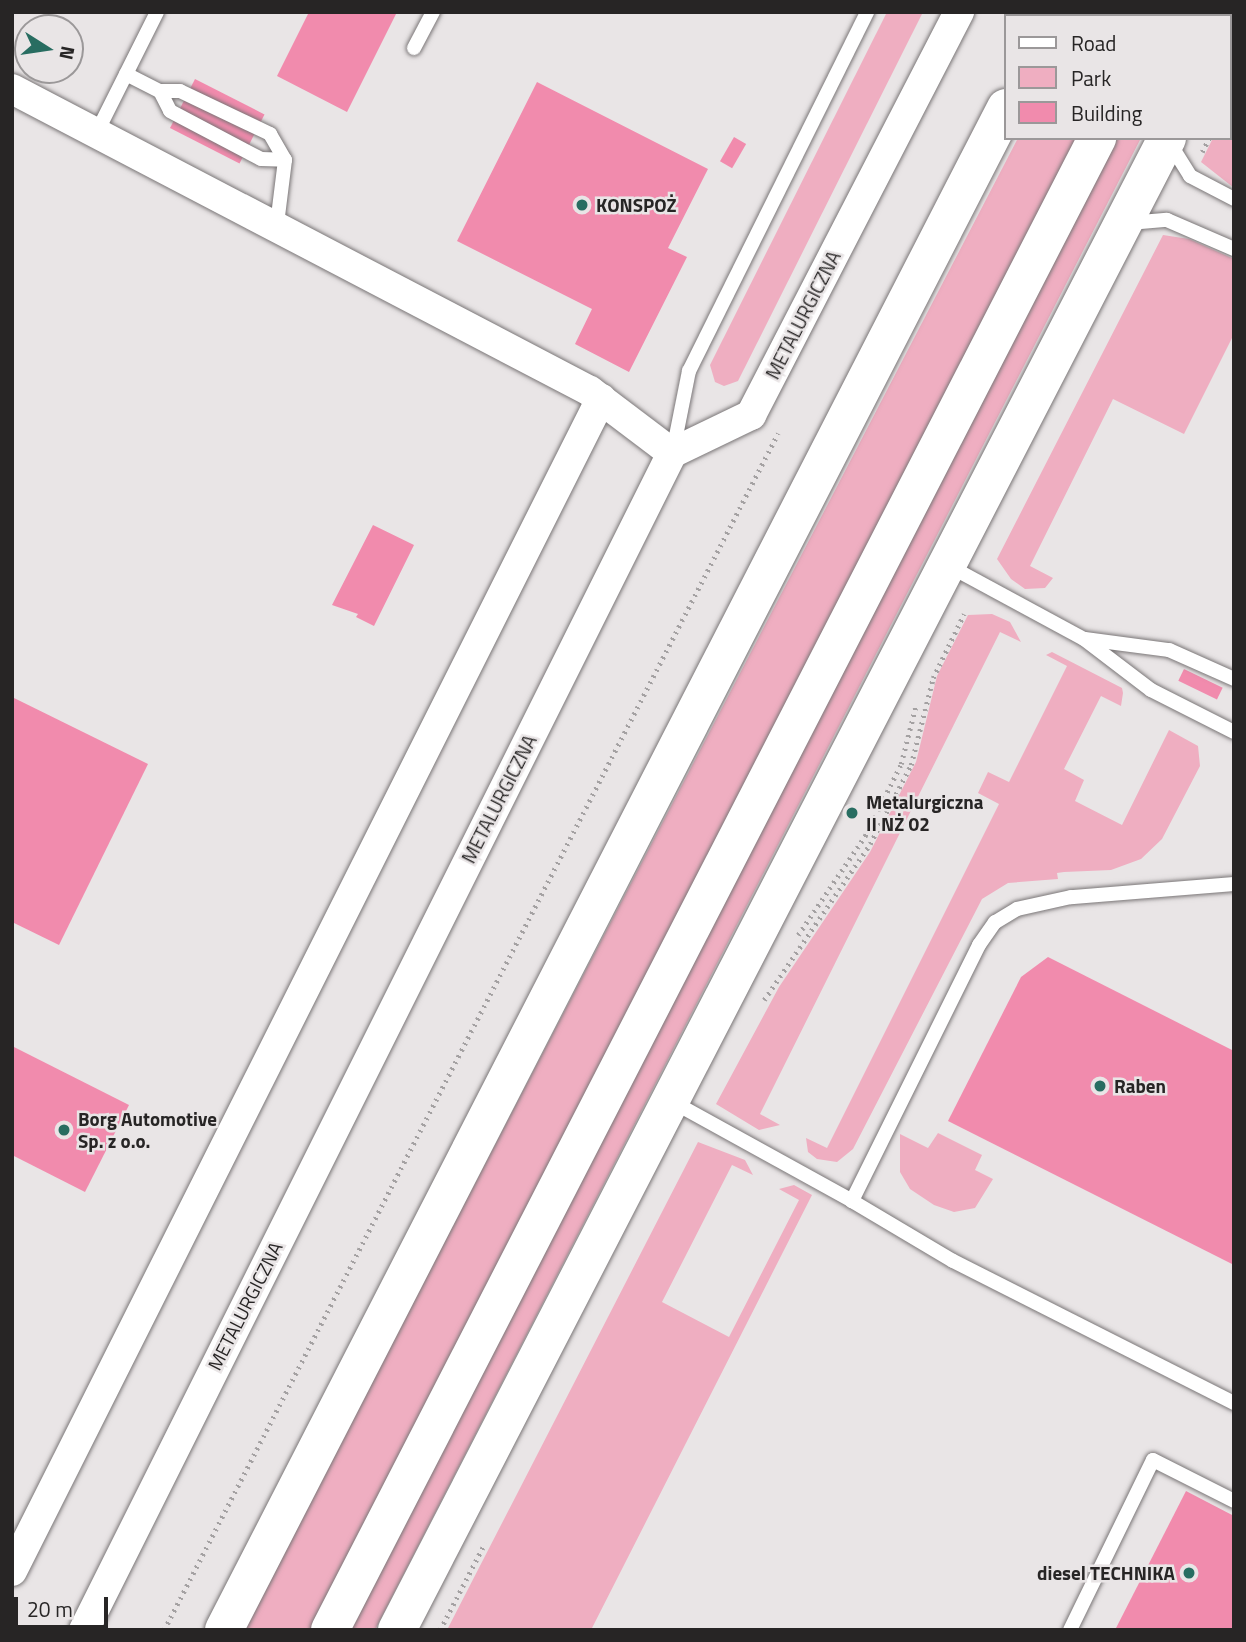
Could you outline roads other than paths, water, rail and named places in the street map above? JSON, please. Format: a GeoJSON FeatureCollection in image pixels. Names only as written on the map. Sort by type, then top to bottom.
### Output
{"type":"FeatureCollection","features":[{"type":"Feature","properties":{"kind":"main road"},"geometry":{"type":"LineString","coordinates":[[225,1630],[1004,112]]}},
{"type":"Feature","properties":{"kind":"main road"},"geometry":{"type":"LineString","coordinates":[[330,1630],[1096,140]]}},
{"type":"Feature","properties":{"kind":"main road"},"geometry":{"type":"LineString","coordinates":[[397,1630],[1120,224],[1166,140]]}},
{"type":"Feature","properties":{"kind":"street","name":"METALURGICZNA"},"geometry":{"type":"LineString","coordinates":[[84,1630],[673,453],[751,415],[959,12]]}},
{"type":"Feature","properties":{"kind":"street"},"geometry":{"type":"LineString","coordinates":[[12,89],[277,224],[601,399],[673,453]]}},
{"type":"Feature","properties":{"kind":"street"},"geometry":{"type":"LineString","coordinates":[[12,1571],[601,399]]}},
{"type":"Feature","properties":{"kind":"lane"},"geometry":{"type":"LineString","coordinates":[[97,132],[157,12]]}},
{"type":"Feature","properties":{"kind":"lane"},"geometry":{"type":"LineString","coordinates":[[414,48],[433,12]]}},
{"type":"Feature","properties":{"kind":"lane"},"geometry":{"type":"LineString","coordinates":[[673,453],[689,371],[867,12]]}},
{"type":"Feature","properties":{"kind":"lane"},"geometry":{"type":"LineString","coordinates":[[126,74],[160,91],[180,91],[270,134],[285,160],[277,224]]}},
{"type":"Feature","properties":{"kind":"lane"},"geometry":{"type":"LineString","coordinates":[[160,91],[170,111],[261,159],[285,160]]}},
{"type":"Feature","properties":{"kind":"lane"},"geometry":{"type":"LineString","coordinates":[[1168,140],[1190,176],[1234,199]]}},
{"type":"Feature","properties":{"kind":"lane"},"geometry":{"type":"LineString","coordinates":[[1120,224],[1167,220],[1234,249]]}},
{"type":"Feature","properties":{"kind":"lane"},"geometry":{"type":"LineString","coordinates":[[945,564],[1084,639],[1151,690],[1234,732]]}},
{"type":"Feature","properties":{"kind":"lane"},"geometry":{"type":"LineString","coordinates":[[1084,639],[1169,650],[1234,679]]}},
{"type":"Feature","properties":{"kind":"lane"},"geometry":{"type":"LineString","coordinates":[[852,1201],[979,945],[995,922],[1017,909],[1071,897],[1234,884]]}},
{"type":"Feature","properties":{"kind":"lane"},"geometry":{"type":"LineString","coordinates":[[668,1100],[852,1201],[953,1261],[1234,1403]]}},
{"type":"Feature","properties":{"kind":"lane"},"geometry":{"type":"LineString","coordinates":[[1070,1630],[1153,1460],[1234,1501]]}},
{"type":"Feature","properties":{"kind":"place","name":"KONSPOŻ"},"geometry":{"type":"Point","coordinates":[582,205]}},
{"type":"Feature","properties":{"kind":"place","name":"Metalurgiczna II NŻ 02"},"geometry":{"type":"Point","coordinates":[852,813]}},
{"type":"Feature","properties":{"kind":"place","name":"Raben"},"geometry":{"type":"Point","coordinates":[1100,1086]}},
{"type":"Feature","properties":{"kind":"place","name":"Borg Automotive Sp. z o.o."},"geometry":{"type":"Point","coordinates":[64,1130]}},
{"type":"Feature","properties":{"kind":"place","name":"diesel TECHNIKA"},"geometry":{"type":"Point","coordinates":[1189,1573]}}]}
